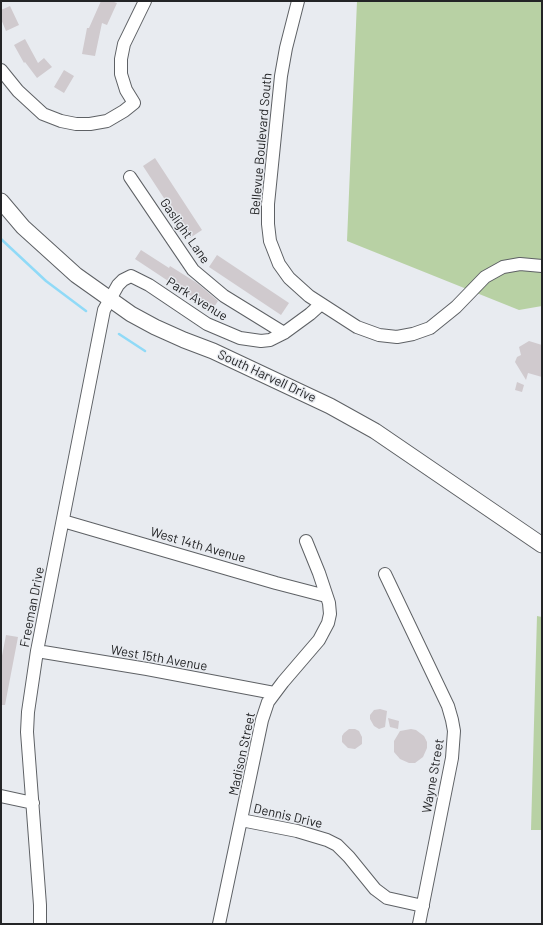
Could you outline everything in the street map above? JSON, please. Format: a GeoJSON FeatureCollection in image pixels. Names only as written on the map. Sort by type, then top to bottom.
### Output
{"type":"FeatureCollection","features":[{"type":"Feature","properties":{"kind":"main road","name":"South Harvell Drive"},"geometry":{"type":"LineString","coordinates":[[1,201],[22,228],[76,275],[130,314],[155,327],[213,351],[330,406],[375,432],[542,544]]}},
{"type":"Feature","properties":{"kind":"street"},"geometry":{"type":"LineString","coordinates":[[1,70],[18,91],[43,114],[76,124],[90,124],[107,121],[134,103],[126,90],[121,74],[120,59],[124,44],[144,1]]}},
{"type":"Feature","properties":{"kind":"street","name":"Bellevue Boulevard South"},"geometry":{"type":"LineString","coordinates":[[298,1],[286,48],[280,83],[268,204],[268,234],[273,251],[283,270],[297,286],[320,305],[370,333],[391,337],[406,336],[430,328],[441,320],[476,285],[503,267],[520,264],[542,266]]}},
{"type":"Feature","properties":{"kind":"street","name":"Gaslight Lane"},"geometry":{"type":"LineString","coordinates":[[130,177],[193,270],[224,296],[284,333]]}},
{"type":"Feature","properties":{"kind":"street","name":"Park Avenue"},"geometry":{"type":"LineString","coordinates":[[109,300],[118,285],[123,280],[131,276],[149,285],[207,324],[240,338],[260,341],[270,340],[284,333],[320,305]]}},
{"type":"Feature","properties":{"kind":"street","name":"Freeman Drive"},"geometry":{"type":"LineString","coordinates":[[40,924],[40,905],[27,732],[28,712],[37,652],[104,310],[109,300]]}},
{"type":"Feature","properties":{"kind":"street","name":"West 14th Avenue"},"geometry":{"type":"LineString","coordinates":[[63,521],[276,583],[326,596]]}},
{"type":"Feature","properties":{"kind":"street","name":"Madison Street"},"geometry":{"type":"LineString","coordinates":[[219,924],[262,720],[268,702],[319,640],[328,624],[330,614],[329,603],[306,541]]}},
{"type":"Feature","properties":{"kind":"street","name":"Wayne Street"},"geometry":{"type":"LineString","coordinates":[[385,574],[448,706],[454,731],[452,758],[419,924]]}},
{"type":"Feature","properties":{"kind":"street","name":"West 15th Avenue"},"geometry":{"type":"LineString","coordinates":[[37,652],[147,669],[274,693]]}},
{"type":"Feature","properties":{"kind":"street"},"geometry":{"type":"LineString","coordinates":[[1,796],[33,803]]}},
{"type":"Feature","properties":{"kind":"street","name":"Dennis Drive"},"geometry":{"type":"LineString","coordinates":[[242,820],[297,831],[327,840],[337,845],[349,857],[375,889],[387,898],[423,906]]}},
{"type":"Feature","properties":{"kind":"green space"},"geometry":{"type":"Polygon","coordinates":[[[357,1],[542,1],[542,306],[519,310],[347,241],[357,1]]]}},
{"type":"Feature","properties":{"kind":"green space"},"geometry":{"type":"Polygon","coordinates":[[[537,616],[542,617],[542,830],[531,830],[537,616]]]}},
{"type":"Feature","properties":{"kind":"building"},"geometry":{"type":"Polygon","coordinates":[[[101,1],[111,1],[117,3],[107,25],[102,23],[95,56],[82,54],[87,28],[89,28],[101,1]]]}},
{"type":"Feature","properties":{"kind":"building"},"geometry":{"type":"Polygon","coordinates":[[[10,6],[19,25],[6,31],[1,19],[1,10],[10,6]]]}},
{"type":"Feature","properties":{"kind":"building"},"geometry":{"type":"Polygon","coordinates":[[[25,39],[38,63],[44,58],[52,67],[37,78],[25,62],[24,63],[14,45],[25,39]]]}},
{"type":"Feature","properties":{"kind":"building"},"geometry":{"type":"Polygon","coordinates":[[[64,70],[74,76],[64,93],[54,87],[64,70]]]}},
{"type":"Feature","properties":{"kind":"building"},"geometry":{"type":"Polygon","coordinates":[[[155,158],[202,230],[190,238],[143,166],[155,158]]]}},
{"type":"Feature","properties":{"kind":"building"},"geometry":{"type":"Polygon","coordinates":[[[141,250],[169,268],[170,266],[197,283],[218,301],[212,310],[135,259],[141,250]]]}},
{"type":"Feature","properties":{"kind":"building"},"geometry":{"type":"Polygon","coordinates":[[[217,255],[289,303],[281,315],[209,267],[217,255]]]}},
{"type":"Feature","properties":{"kind":"building"},"geometry":{"type":"Polygon","coordinates":[[[529,341],[542,345],[542,377],[528,373],[526,380],[515,362],[517,357],[521,355],[519,347],[529,341]]]}},
{"type":"Feature","properties":{"kind":"building"},"geometry":{"type":"Polygon","coordinates":[[[517,382],[524,385],[522,392],[515,390],[517,382]]]}},
{"type":"Feature","properties":{"kind":"building"},"geometry":{"type":"Polygon","coordinates":[[[6,635],[18,637],[5,705],[1,705],[1,661],[6,635]]]}},
{"type":"Feature","properties":{"kind":"building"},"geometry":{"type":"Polygon","coordinates":[[[380,709],[387,711],[385,727],[379,729],[374,726],[370,719],[370,715],[374,710],[380,709]]]}},
{"type":"Feature","properties":{"kind":"building"},"geometry":{"type":"Polygon","coordinates":[[[388,718],[399,721],[398,729],[390,727],[388,718]]]}},
{"type":"Feature","properties":{"kind":"building"},"geometry":{"type":"Polygon","coordinates":[[[349,729],[359,731],[362,737],[362,744],[355,749],[348,748],[342,742],[342,736],[349,729]]]}},
{"type":"Feature","properties":{"kind":"building"},"geometry":{"type":"Polygon","coordinates":[[[411,729],[416,730],[424,736],[427,742],[427,748],[423,757],[415,763],[409,763],[400,759],[394,752],[394,741],[400,731],[411,729]]]}},
{"type":"Feature","properties":{"kind":"waterway"},"geometry":{"type":"LineString","coordinates":[[1,239],[46,281],[86,311]]}},
{"type":"Feature","properties":{"kind":"waterway"},"geometry":{"type":"LineString","coordinates":[[119,334],[145,351]]}}]}
